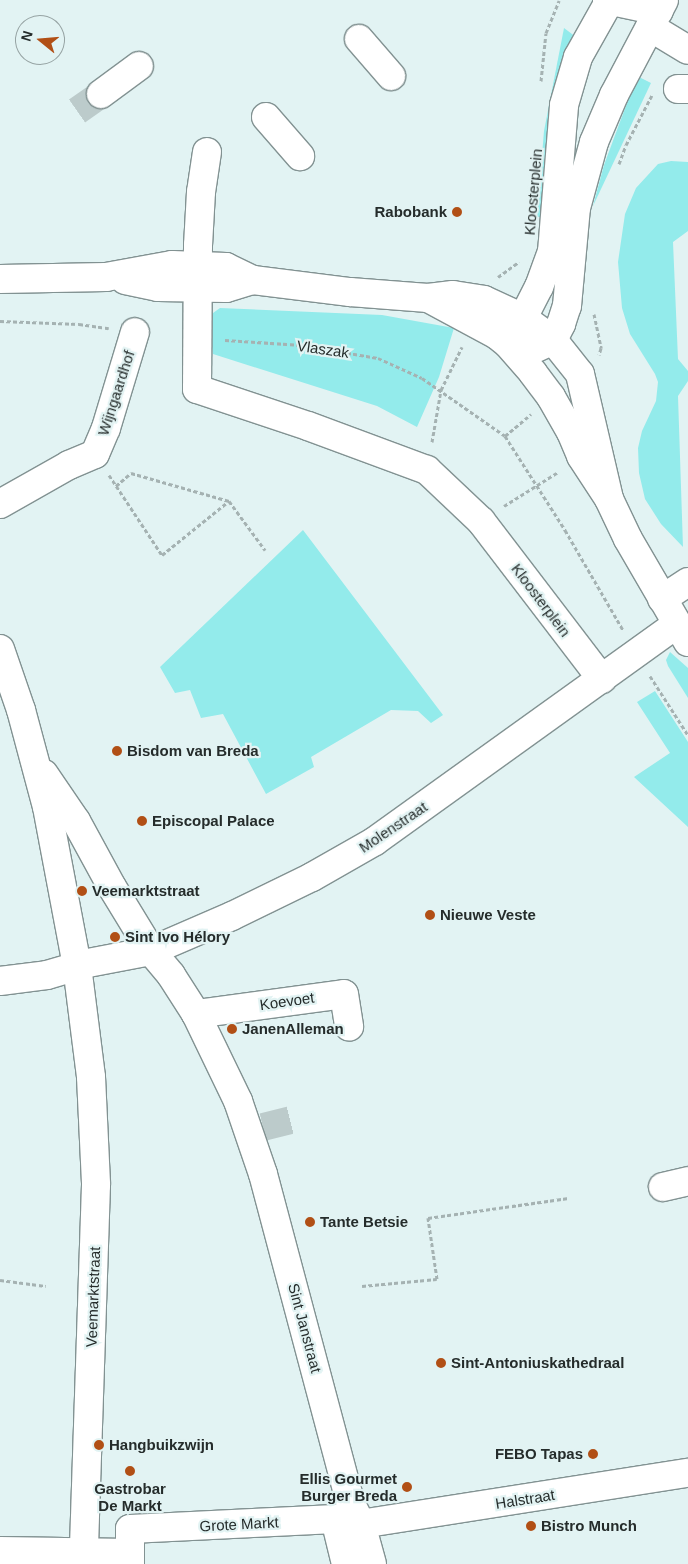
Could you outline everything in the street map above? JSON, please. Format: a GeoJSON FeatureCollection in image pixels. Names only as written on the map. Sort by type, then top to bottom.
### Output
{"type":"FeatureCollection","features":[{"type":"Feature","properties":{"kind":"street"},"geometry":{"type":"LineString","coordinates":[[609,0],[655,10],[688,50]]}},
{"type":"Feature","properties":{"kind":"street","name":"Kloosterplein"},"geometry":{"type":"LineString","coordinates":[[520,357],[523,318],[539,287],[552,252],[561,129],[568,88],[585,42],[609,0]]}},
{"type":"Feature","properties":{"kind":"street"},"geometry":{"type":"LineString","coordinates":[[520,357],[553,340],[561,324],[567,306],[576,208],[594,142],[614,95],[655,10]]}},
{"type":"Feature","properties":{"kind":"street"},"geometry":{"type":"LineString","coordinates":[[359,39],[391,76]]}},
{"type":"Feature","properties":{"kind":"street"},"geometry":{"type":"LineString","coordinates":[[101,94],[140,66]]}},
{"type":"Feature","properties":{"kind":"street"},"geometry":{"type":"LineString","coordinates":[[266,117],[300,156]]}},
{"type":"Feature","properties":{"kind":"street"},"geometry":{"type":"LineString","coordinates":[[197,338],[197,277],[201,192],[207,152]]}},
{"type":"Feature","properties":{"kind":"street"},"geometry":{"type":"LineString","coordinates":[[0,279],[106,277],[158,287],[197,277],[226,288],[253,280],[350,292],[428,298],[452,295],[479,312],[496,335],[520,357],[551,397],[571,432],[581,456],[609,499],[628,539],[682,633]]}},
{"type":"Feature","properties":{"kind":"street"},"geometry":{"type":"LineString","coordinates":[[479,312],[523,318],[553,340],[580,374],[609,499]]}},
{"type":"Feature","properties":{"kind":"street","name":"Wijngaardhof"},"geometry":{"type":"LineString","coordinates":[[0,504],[69,465],[95,454],[106,428],[135,332]]}},
{"type":"Feature","properties":{"kind":"street","name":"Kloosterplein"},"geometry":{"type":"LineString","coordinates":[[197,338],[197,389],[308,426],[427,470],[481,521],[602,679]]}},
{"type":"Feature","properties":{"kind":"street"},"geometry":{"type":"LineString","coordinates":[[662,598],[688,582]]}},
{"type":"Feature","properties":{"kind":"street","name":"Molenstraat"},"geometry":{"type":"LineString","coordinates":[[0,981],[47,975],[77,966],[151,951],[232,916],[303,881],[375,841],[636,654],[682,633]]}},
{"type":"Feature","properties":{"kind":"street","name":"Veemarktstraat"},"geometry":{"type":"LineString","coordinates":[[0,649],[36,762],[63,885],[77,966],[91,1077],[96,1167],[84,1553]]}},
{"type":"Feature","properties":{"kind":"street","name":"Veemarktstraat"},"geometry":{"type":"LineString","coordinates":[[36,762],[76,821],[112,887],[151,951]]}},
{"type":"Feature","properties":{"kind":"street","name":"Sint Janstraat"},"geometry":{"type":"LineString","coordinates":[[151,951],[171,975],[196,1014],[256,1129],[286,1255],[350,1502],[362,1524],[358,1559]]}},
{"type":"Feature","properties":{"kind":"street","name":"Koevoet"},"geometry":{"type":"LineString","coordinates":[[196,1014],[344,994],[349,1027]]}},
{"type":"Feature","properties":{"kind":"street","name":"Halstraat"},"geometry":{"type":"LineString","coordinates":[[362,1524],[688,1473]]}},
{"type":"Feature","properties":{"kind":"street","name":"Grote Markt"},"geometry":{"type":"LineString","coordinates":[[0,1551],[84,1553],[130,1559],[130,1529],[335,1519],[358,1559]]}},
{"type":"Feature","properties":{"kind":"path"},"geometry":{"type":"LineString","coordinates":[[540,85],[546,33],[559,0]]}},
{"type":"Feature","properties":{"kind":"path"},"geometry":{"type":"LineString","coordinates":[[618,166],[626,145],[673,91]]}},
{"type":"Feature","properties":{"kind":"path","name":"Kloosterplein"},"geometry":{"type":"LineString","coordinates":[[427,470],[441,390],[493,281],[523,256]]}},
{"type":"Feature","properties":{"kind":"path"},"geometry":{"type":"LineString","coordinates":[[593,307],[600,339],[599,355]]}},
{"type":"Feature","properties":{"kind":"path"},"geometry":{"type":"LineString","coordinates":[[0,321],[79,324],[135,332]]}},
{"type":"Feature","properties":{"kind":"path","name":"Vlaszak"},"geometry":{"type":"LineString","coordinates":[[197,338],[302,345],[378,358],[422,378],[441,390]]}},
{"type":"Feature","properties":{"kind":"path"},"geometry":{"type":"LineString","coordinates":[[441,390],[505,436],[537,486],[636,654],[688,735]]}},
{"type":"Feature","properties":{"kind":"path","name":"Wijngaardhof"},"geometry":{"type":"LineString","coordinates":[[95,454],[162,555],[229,501]]}},
{"type":"Feature","properties":{"kind":"path"},"geometry":{"type":"LineString","coordinates":[[481,521],[581,456]]}},
{"type":"Feature","properties":{"kind":"path"},"geometry":{"type":"LineString","coordinates":[[116,486],[131,473],[229,501],[265,550]]}},
{"type":"Feature","properties":{"kind":"path"},"geometry":{"type":"LineString","coordinates":[[362,1286],[437,1280],[428,1218],[570,1198]]}},
{"type":"Feature","properties":{"kind":"path"},"geometry":{"type":"LineString","coordinates":[[0,1280],[46,1286]]}},
{"type":"Feature","properties":{"kind":"shaded area"},"geometry":{"type":"Polygon","coordinates":[[[564,28],[576,37],[541,217],[537,217],[544,131],[564,28]]]}},
{"type":"Feature","properties":{"kind":"shaded area"},"geometry":{"type":"Polygon","coordinates":[[[637,76],[651,83],[593,206],[604,165],[637,76]]]}},
{"type":"Feature","properties":{"kind":"shaded area"},"geometry":{"type":"Polygon","coordinates":[[[671,161],[688,162],[688,231],[673,242],[678,359],[688,371],[688,381],[678,396],[683,547],[661,524],[645,499],[639,473],[638,448],[642,431],[656,401],[658,382],[630,334],[622,308],[618,262],[625,214],[636,188],[658,164],[671,161]]]}},
{"type":"Feature","properties":{"kind":"shaded area"},"geometry":{"type":"Polygon","coordinates":[[[220,308],[382,315],[454,328],[439,377],[417,427],[377,406],[213,354],[209,326],[213,313],[220,308]]]}},
{"type":"Feature","properties":{"kind":"shaded area"},"geometry":{"type":"Polygon","coordinates":[[[303,530],[443,715],[431,723],[418,711],[391,710],[311,757],[314,767],[266,794],[223,714],[201,718],[190,690],[175,693],[160,667],[303,530]]]}},
{"type":"Feature","properties":{"kind":"shaded area"},"geometry":{"type":"Polygon","coordinates":[[[670,652],[688,668],[688,698],[668,666],[666,660],[670,652]]]}},
{"type":"Feature","properties":{"kind":"shaded area"},"geometry":{"type":"Polygon","coordinates":[[[655,691],[688,742],[688,827],[634,777],[670,753],[637,702],[655,691]]]}},
{"type":"Feature","properties":{"kind":"tunnel"},"geometry":{"type":"LineString","coordinates":[[77,111],[101,94]]}},
{"type":"Feature","properties":{"kind":"tunnel"},"geometry":{"type":"LineString","coordinates":[[263,1127],[294,1119]]}},
{"type":"Feature","properties":{"kind":"place","name":"Rabobank"},"geometry":{"type":"Point","coordinates":[457,212]}},
{"type":"Feature","properties":{"kind":"place","name":"Bisdom van Breda"},"geometry":{"type":"Point","coordinates":[117,751]}},
{"type":"Feature","properties":{"kind":"place","name":"Episcopal Palace"},"geometry":{"type":"Point","coordinates":[142,821]}},
{"type":"Feature","properties":{"kind":"place","name":"Veemarktstraat"},"geometry":{"type":"Point","coordinates":[82,891]}},
{"type":"Feature","properties":{"kind":"place","name":"Nieuwe Veste"},"geometry":{"type":"Point","coordinates":[430,915]}},
{"type":"Feature","properties":{"kind":"place","name":"Sint Ivo Hélory"},"geometry":{"type":"Point","coordinates":[115,937]}},
{"type":"Feature","properties":{"kind":"place","name":"JanenAlleman"},"geometry":{"type":"Point","coordinates":[232,1029]}},
{"type":"Feature","properties":{"kind":"place","name":"Tante Betsie"},"geometry":{"type":"Point","coordinates":[310,1222]}},
{"type":"Feature","properties":{"kind":"place","name":"Sint-Antoniuskathedraal"},"geometry":{"type":"Point","coordinates":[441,1363]}},
{"type":"Feature","properties":{"kind":"place","name":"Hangbuikzwijn"},"geometry":{"type":"Point","coordinates":[99,1445]}},
{"type":"Feature","properties":{"kind":"place","name":"FEBO Tapas"},"geometry":{"type":"Point","coordinates":[593,1454]}},
{"type":"Feature","properties":{"kind":"place","name":"Gastrobar De Markt"},"geometry":{"type":"Point","coordinates":[130,1471]}},
{"type":"Feature","properties":{"kind":"place","name":"Ellis Gourmet Burger Breda"},"geometry":{"type":"Point","coordinates":[407,1487]}},
{"type":"Feature","properties":{"kind":"place","name":"Bistro Munch"},"geometry":{"type":"Point","coordinates":[531,1526]}}]}
